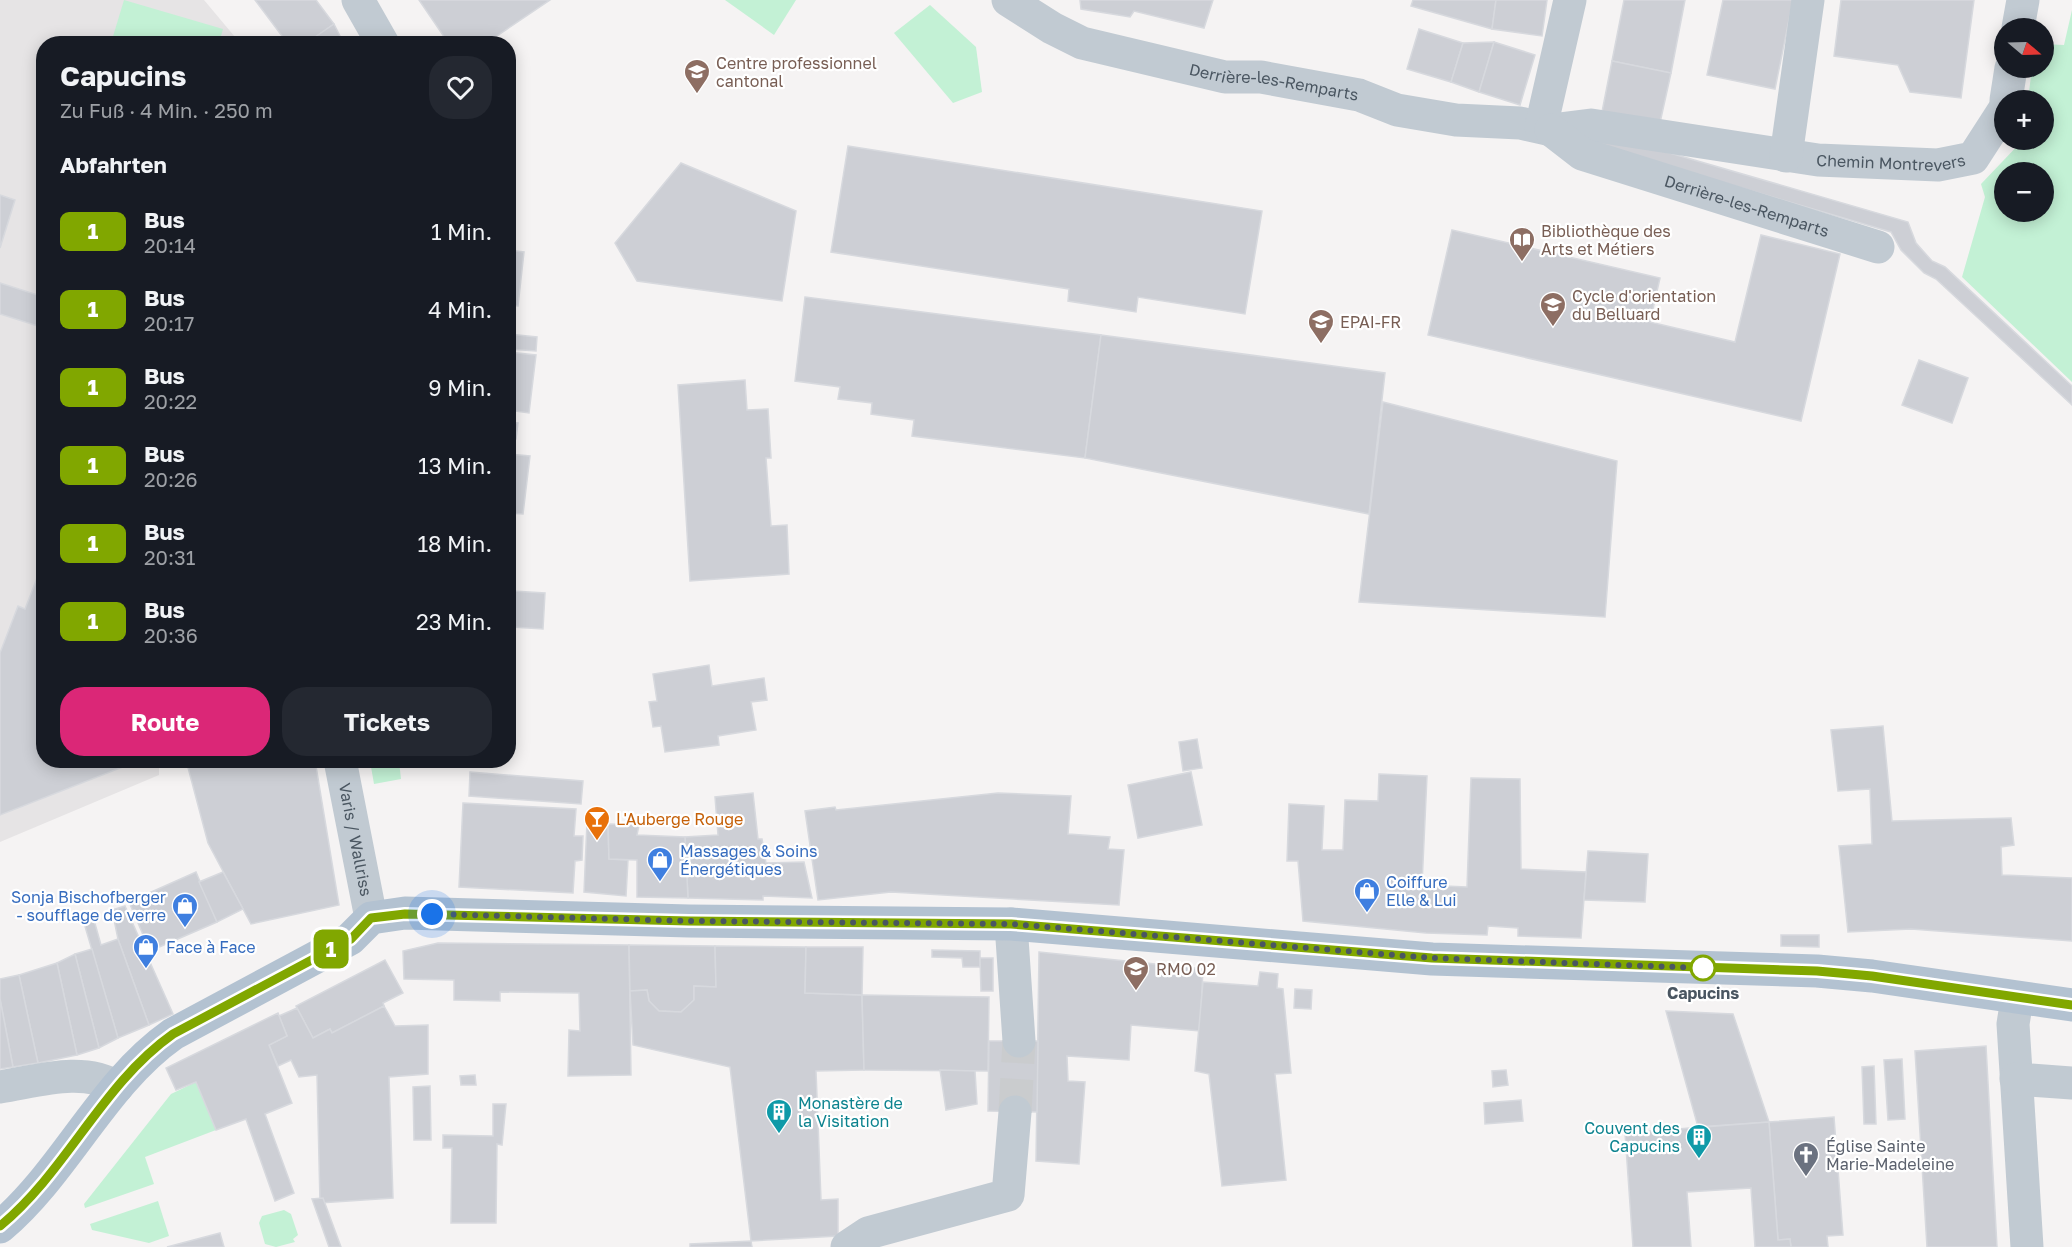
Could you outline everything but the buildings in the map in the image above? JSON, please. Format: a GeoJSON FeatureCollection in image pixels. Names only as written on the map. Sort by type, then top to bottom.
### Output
{"type":"FeatureCollection","features":[{"type":"Feature","properties":{"kind":"main road"},"geometry":{"type":"LineString","coordinates":[[0,1227],[15,1214],[50,1174],[141,1058],[173,1034],[351,939],[371,918],[405,914],[689,921],[1011,924],[1432,958],[1817,971],[1872,976],[2017,999],[2072,1005]]}},
{"type":"Feature","properties":{"kind":"street"},"geometry":{"type":"LineString","coordinates":[[358,0],[378,36]]}},
{"type":"Feature","properties":{"kind":"street","name":"Derrière-les-Remparts"},"geometry":{"type":"LineString","coordinates":[[1008,0],[1052,28],[1082,43],[1225,77],[1261,77],[1359,95],[1397,110],[1456,120],[1520,123],[1546,129],[1591,125],[1786,156]]}},
{"type":"Feature","properties":{"kind":"street"},"geometry":{"type":"LineString","coordinates":[[1546,129],[1570,0]]}},
{"type":"Feature","properties":{"kind":"street"},"geometry":{"type":"LineString","coordinates":[[1786,156],[1808,0]]}},
{"type":"Feature","properties":{"kind":"street"},"geometry":{"type":"LineString","coordinates":[[2020,18],[2023,0]]}},
{"type":"Feature","properties":{"kind":"street","name":"Chemin Montrevers"},"geometry":{"type":"LineString","coordinates":[[1786,156],[1830,161],[1938,165],[1973,158],[1994,125]]}},
{"type":"Feature","properties":{"kind":"street","name":"Derrière-les-Remparts"},"geometry":{"type":"LineString","coordinates":[[1546,129],[1582,154],[1878,248]]}},
{"type":"Feature","properties":{"kind":"street","name":"Varis / Wallriss"},"geometry":{"type":"LineString","coordinates":[[342,768],[371,918]]}},
{"type":"Feature","properties":{"kind":"street"},"geometry":{"type":"LineString","coordinates":[[1011,924],[1019,1041]]}},
{"type":"Feature","properties":{"kind":"street"},"geometry":{"type":"LineString","coordinates":[[2017,999],[2013,1024],[2026,1247]]}},
{"type":"Feature","properties":{"kind":"street"},"geometry":{"type":"LineString","coordinates":[[0,1087],[85,1075],[104,1079],[117,1088]]}},
{"type":"Feature","properties":{"kind":"street"},"geometry":{"type":"LineString","coordinates":[[2016,1079],[2072,1083]]}},
{"type":"Feature","properties":{"kind":"street"},"geometry":{"type":"LineString","coordinates":[[847,1247],[868,1233],[1008,1195],[1014,1112]]}},
{"type":"Feature","properties":{"kind":"shaded area"},"geometry":{"type":"Polygon","coordinates":[[[0,0],[204,0],[234,36],[36,36],[36,768],[159,768],[159,775],[0,842],[0,0]]]}},
{"type":"Feature","properties":{"kind":"green space"},"geometry":{"type":"Polygon","coordinates":[[[124,0],[223,29],[221,36],[113,36],[124,0]]]}},
{"type":"Feature","properties":{"kind":"green space"},"geometry":{"type":"Polygon","coordinates":[[[725,0],[796,0],[774,35],[725,0]]]}},
{"type":"Feature","properties":{"kind":"green space"},"geometry":{"type":"Polygon","coordinates":[[[930,5],[976,47],[982,92],[953,103],[894,33],[930,5]]]}},
{"type":"Feature","properties":{"kind":"green space"},"geometry":{"type":"Polygon","coordinates":[[[2072,10],[2072,382],[1962,277],[1985,197],[1981,184],[1994,170],[1994,222],[2054,222],[2054,162],[2002,162],[2013,150],[2054,150],[2054,90],[2029,90],[2031,78],[2054,78],[2054,45],[2064,45],[2072,10]]]}},
{"type":"Feature","properties":{"kind":"green space"},"geometry":{"type":"Polygon","coordinates":[[[371,768],[400,768],[401,779],[374,784],[371,768]]]}},
{"type":"Feature","properties":{"kind":"green space"},"geometry":{"type":"Polygon","coordinates":[[[196,1082],[216,1130],[145,1157],[154,1184],[85,1208],[84,1204],[171,1094],[196,1082]]]}},
{"type":"Feature","properties":{"kind":"green space"},"geometry":{"type":"Polygon","coordinates":[[[158,1201],[169,1236],[149,1243],[92,1230],[90,1224],[158,1201]]]}},
{"type":"Feature","properties":{"kind":"green space"},"geometry":{"type":"Polygon","coordinates":[[[284,1210],[291,1214],[298,1235],[293,1239],[295,1242],[276,1247],[265,1244],[259,1223],[262,1216],[284,1210]]]}},
{"type":"Feature","properties":{"kind":"tunnel"},"geometry":{"type":"LineString","coordinates":[[1015,1112],[1019,1041]]}},
{"type":"Feature","properties":{"kind":"bus line","name":"1"},"geometry":{"type":"LineString","coordinates":[[0,1226],[15,1214],[50,1174],[141,1058],[151,1049],[173,1034],[351,939],[371,918],[405,914],[689,921],[1011,924],[1238,945],[1432,958],[1572,965],[1817,971],[1872,976],[2017,999],[2072,1005]]}},
{"type":"Feature","properties":{"kind":"place","name":"Centre professionnel cantonal"},"geometry":{"type":"Point","coordinates":[697,95]}},
{"type":"Feature","properties":{"kind":"place","name":"Bibliothèque des Arts et Métiers"},"geometry":{"type":"Point","coordinates":[1522,263]}},
{"type":"Feature","properties":{"kind":"place","name":"Cycle d'orientation du Belluard"},"geometry":{"type":"Point","coordinates":[1553,328]}},
{"type":"Feature","properties":{"kind":"place","name":"EPAI-FR"},"geometry":{"type":"Point","coordinates":[1321,345]}},
{"type":"Feature","properties":{"kind":"place","name":"L'Auberge Rouge"},"geometry":{"type":"Point","coordinates":[597,842]}},
{"type":"Feature","properties":{"kind":"place","name":"Massages & Soins Énergétiques"},"geometry":{"type":"Point","coordinates":[660,883]}},
{"type":"Feature","properties":{"kind":"place","name":"Coiffure Elle & Lui"},"geometry":{"type":"Point","coordinates":[1367,914]}},
{"type":"Feature","properties":{"kind":"place","name":"Sonja Bischofberger - soufflage de verre"},"geometry":{"type":"Point","coordinates":[185,929]}},
{"type":"Feature","properties":{"kind":"place","name":"Capucins"},"geometry":{"type":"Point","coordinates":[1703,968]}},
{"type":"Feature","properties":{"kind":"place","name":"Face à Face"},"geometry":{"type":"Point","coordinates":[146,970]}},
{"type":"Feature","properties":{"kind":"place","name":"RMO 02"},"geometry":{"type":"Point","coordinates":[1136,992]}},
{"type":"Feature","properties":{"kind":"place","name":"Monastère de la Visitation"},"geometry":{"type":"Point","coordinates":[779,1135]}},
{"type":"Feature","properties":{"kind":"place","name":"Couvent des Capucins"},"geometry":{"type":"Point","coordinates":[1699,1160]}},
{"type":"Feature","properties":{"kind":"place","name":"Église Sainte Marie-Madeleine"},"geometry":{"type":"Point","coordinates":[1806,1178]}},
{"type":"Feature","properties":{"kind":"route"},"geometry":{"type":"LineString","coordinates":[[432,914],[689,921],[1011,924],[1238,945],[1432,958],[1572,965],[1703,968]]}}]}
